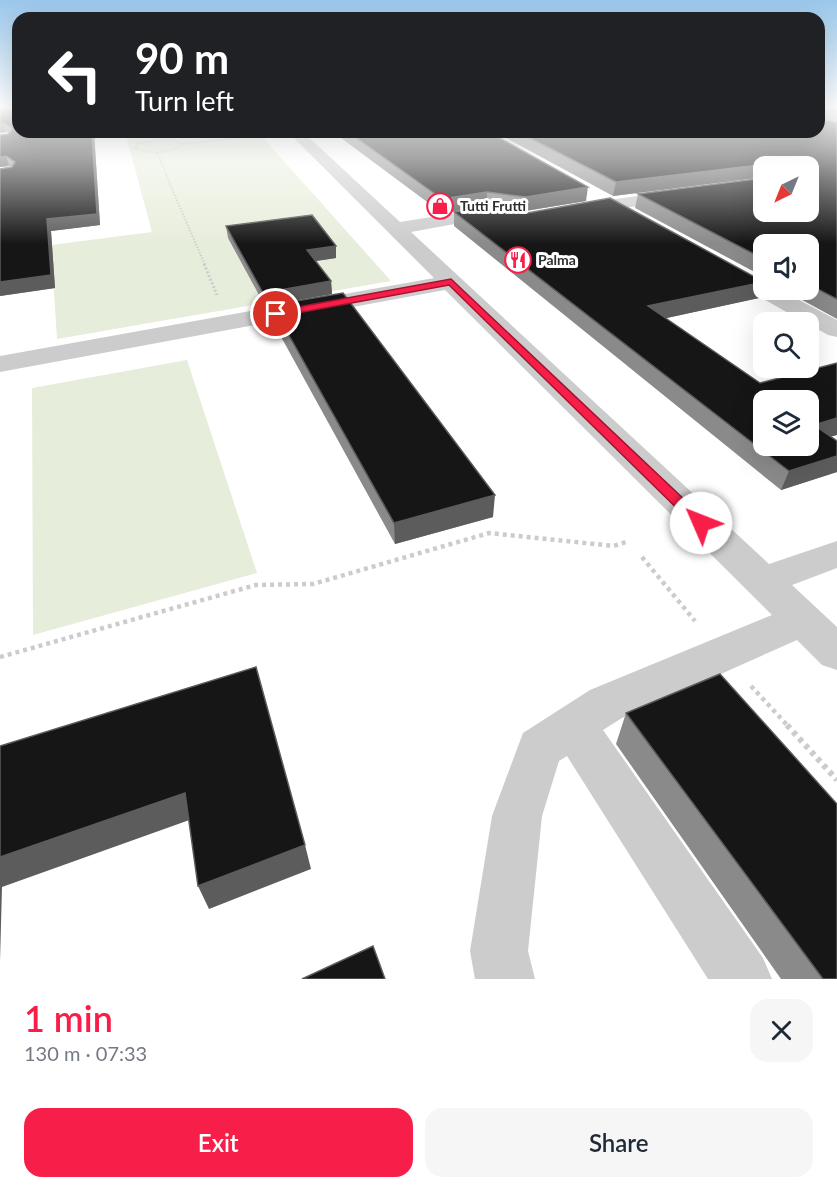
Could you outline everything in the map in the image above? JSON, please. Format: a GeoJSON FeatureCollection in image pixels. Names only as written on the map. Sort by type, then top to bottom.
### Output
{"type":"FeatureCollection","features":[{"type":"Feature","properties":{"kind":"street"},"geometry":{"type":"LineString","coordinates":[[317,153],[837,653]]}},
{"type":"Feature","properties":{"kind":"street"},"geometry":{"type":"LineString","coordinates":[[557,213],[753,184]]}},
{"type":"Feature","properties":{"kind":"street"},"geometry":{"type":"LineString","coordinates":[[590,193],[640,221]]}},
{"type":"Feature","properties":{"kind":"street"},"geometry":{"type":"LineString","coordinates":[[395,228],[487,213],[517,217]]}},
{"type":"Feature","properties":{"kind":"street"},"geometry":{"type":"LineString","coordinates":[[0,364],[451,282]]}},
{"type":"Feature","properties":{"kind":"street"},"geometry":{"type":"LineString","coordinates":[[782,300],[837,330]]}},
{"type":"Feature","properties":{"kind":"street"},"geometry":{"type":"LineString","coordinates":[[761,582],[837,554]]}},
{"type":"Feature","properties":{"kind":"street"},"geometry":{"type":"LineString","coordinates":[[505,979],[499,951],[517,816],[540,748],[606,704],[802,620]]}},
{"type":"Feature","properties":{"kind":"street"},"geometry":{"type":"LineString","coordinates":[[574,726],[742,979]]}},
{"type":"Feature","properties":{"kind":"path"},"geometry":{"type":"LineString","coordinates":[[157,153],[229,323]]}},
{"type":"Feature","properties":{"kind":"path"},"geometry":{"type":"LineString","coordinates":[[0,657],[256,585],[314,584],[489,533],[614,546],[629,541]]}},
{"type":"Feature","properties":{"kind":"green space"},"geometry":{"type":"Polygon","coordinates":[[[131,153],[276,153],[391,281],[57,339],[51,245],[152,232],[131,153]]]}},
{"type":"Feature","properties":{"kind":"green space"},"geometry":{"type":"Polygon","coordinates":[[[187,360],[257,573],[33,635],[32,388],[187,360]]]}},
{"type":"Feature","properties":{"kind":"building"},"geometry":{"type":"Polygon","coordinates":[[[0,153],[93,153],[97,214],[47,219],[51,275],[0,282],[0,169],[12,167],[15,162],[6,156],[0,157],[0,153]]]}},
{"type":"Feature","properties":{"kind":"building"},"geometry":{"type":"Polygon","coordinates":[[[377,153],[526,153],[588,187],[526,197],[487,192],[442,199],[377,153]]]}},
{"type":"Feature","properties":{"kind":"building"},"geometry":{"type":"Polygon","coordinates":[[[559,153],[837,153],[837,299],[819,290],[819,234],[753,234],[753,253],[638,194],[753,179],[753,222],[819,222],[819,156],[753,156],[753,166],[616,182],[559,153]]]}},
{"type":"Feature","properties":{"kind":"building"},"geometry":{"type":"Polygon","coordinates":[[[610,198],[753,276],[753,284],[648,306],[760,383],[779,378],[819,378],[819,368],[837,363],[837,418],[819,423],[819,390],[753,390],[753,443],[454,212],[488,206],[527,213],[610,198]]]}},
{"type":"Feature","properties":{"kind":"building"},"geometry":{"type":"Polygon","coordinates":[[[312,215],[336,246],[307,250],[331,281],[263,293],[226,226],[312,215]]]}},
{"type":"Feature","properties":{"kind":"building"},"geometry":{"type":"Polygon","coordinates":[[[343,293],[495,495],[394,523],[272,305],[343,293]]]}},
{"type":"Feature","properties":{"kind":"building"},"geometry":{"type":"Polygon","coordinates":[[[819,428],[837,441],[837,456],[789,471],[770,456],[819,456],[819,428]]]}},
{"type":"Feature","properties":{"kind":"building"},"geometry":{"type":"Polygon","coordinates":[[[256,667],[305,845],[198,886],[185,793],[0,857],[0,746],[256,667]]]}},
{"type":"Feature","properties":{"kind":"building"},"geometry":{"type":"Polygon","coordinates":[[[720,674],[837,804],[837,979],[823,979],[626,713],[720,674]]]}},
{"type":"Feature","properties":{"kind":"building"},"geometry":{"type":"Polygon","coordinates":[[[373,946],[385,979],[302,979],[373,946]]]}},
{"type":"Feature","properties":{"kind":"place","name":"Tutti Frutti"},"geometry":{"type":"Point","coordinates":[440,206]}},
{"type":"Feature","properties":{"kind":"place","name":"Palma"},"geometry":{"type":"Point","coordinates":[518,260]}},
{"type":"Feature","properties":{"kind":"route"},"geometry":{"type":"LineString","coordinates":[[276,314],[451,282],[701,523]]}}]}
